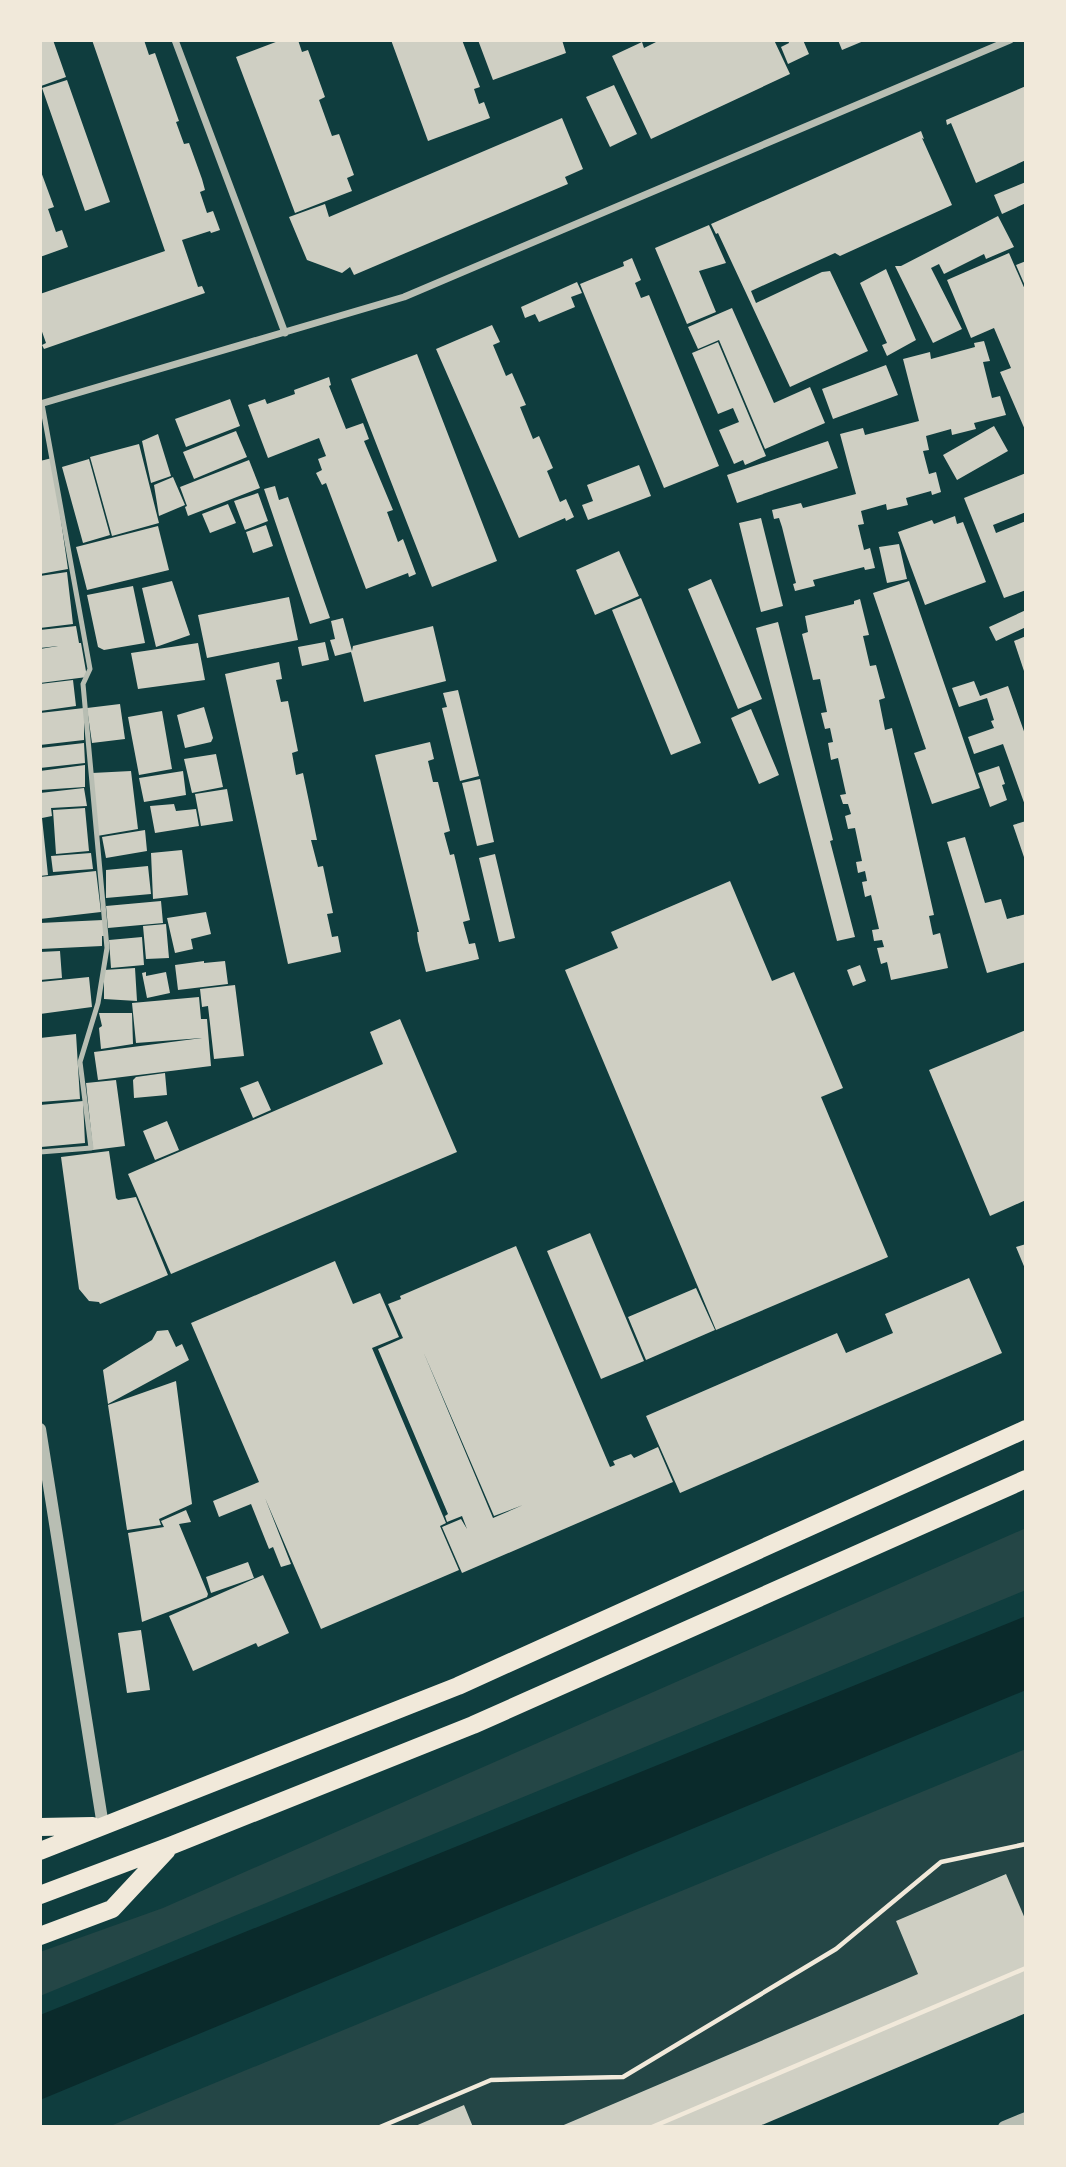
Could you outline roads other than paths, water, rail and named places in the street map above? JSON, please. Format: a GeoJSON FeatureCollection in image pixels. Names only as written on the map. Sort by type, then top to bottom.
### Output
{"type":"FeatureCollection","features":[{"type":"Feature","properties":{"kind":"main road"},"geometry":{"type":"LineString","coordinates":[[40,1850],[458,1686],[1026,1429]]}},
{"type":"Feature","properties":{"kind":"main road"},"geometry":{"type":"LineString","coordinates":[[40,1895],[473,1725],[1026,1479]]}},
{"type":"Feature","properties":{"kind":"main road"},"geometry":{"type":"LineString","coordinates":[[40,1827],[103,1826]]}},
{"type":"Feature","properties":{"kind":"main road"},"geometry":{"type":"LineString","coordinates":[[40,1936],[112,1909],[170,1846]]}},
{"type":"Feature","properties":{"kind":"street"},"geometry":{"type":"LineString","coordinates":[[175,40],[285,332]]}},
{"type":"Feature","properties":{"kind":"street"},"geometry":{"type":"LineString","coordinates":[[41,404],[404,297],[1010,40]]}},
{"type":"Feature","properties":{"kind":"street"},"geometry":{"type":"LineString","coordinates":[[40,1429],[103,1826]]}},
{"type":"Feature","properties":{"kind":"street"},"geometry":{"type":"LineString","coordinates":[[1004,2127],[1026,2118]]}},
{"type":"Feature","properties":{"kind":"lane"},"geometry":{"type":"LineString","coordinates":[[40,1153],[91,1148],[80,1062],[97,1003],[107,948],[83,684],[90,669],[41,404]]}}]}
